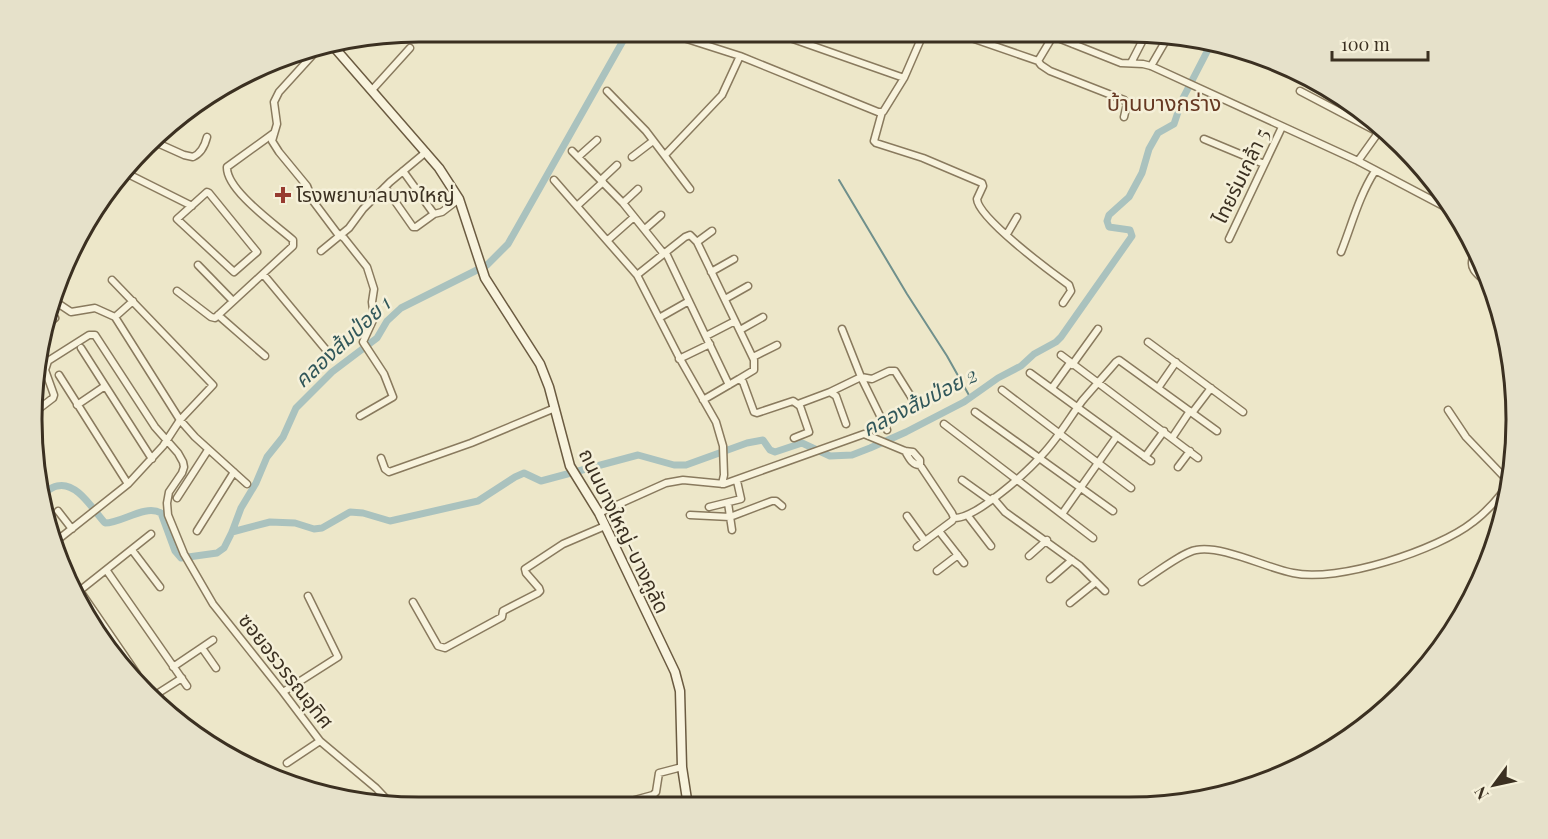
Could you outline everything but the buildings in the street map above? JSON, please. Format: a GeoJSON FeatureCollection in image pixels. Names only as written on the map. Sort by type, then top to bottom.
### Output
{"type":"FeatureCollection","features":[{"type":"Feature","properties":{"kind":"street"},"geometry":{"type":"LineString","coordinates":[[695,42],[882,112]]}},
{"type":"Feature","properties":{"kind":"street"},"geometry":{"type":"LineString","coordinates":[[801,42],[904,78]]}},
{"type":"Feature","properties":{"kind":"street"},"geometry":{"type":"LineString","coordinates":[[920,42],[904,78],[887,108],[882,112],[874,141],[979,181],[983,186],[977,199],[978,204],[987,217],[1021,248],[1069,285],[1071,291],[1063,303]]}},
{"type":"Feature","properties":{"kind":"street"},"geometry":{"type":"LineString","coordinates":[[983,42],[1038,61],[1050,71],[1124,100],[1127,104],[1124,117]]}},
{"type":"Feature","properties":{"kind":"street"},"geometry":{"type":"LineString","coordinates":[[1038,61],[1049,42]]}},
{"type":"Feature","properties":{"kind":"street"},"geometry":{"type":"LineString","coordinates":[[1069,42],[1121,63],[1143,63],[1151,66],[1358,161],[1437,203]]}},
{"type":"Feature","properties":{"kind":"street"},"geometry":{"type":"LineString","coordinates":[[1131,63],[1142,43]]}},
{"type":"Feature","properties":{"kind":"street"},"geometry":{"type":"LineString","coordinates":[[1151,66],[1164,44]]}},
{"type":"Feature","properties":{"kind":"street"},"geometry":{"type":"LineString","coordinates":[[372,90],[411,48]]}},
{"type":"Feature","properties":{"kind":"street","name":"ถนนบางใหญ่-บางคูลัด"},"geometry":{"type":"LineString","coordinates":[[338,51],[440,168],[459,199],[485,278],[540,364],[573,470],[599,513],[675,672],[680,691],[682,767],[687,797]]}},
{"type":"Feature","properties":{"kind":"street"},"geometry":{"type":"LineString","coordinates":[[665,155],[722,95],[740,57]]}},
{"type":"Feature","properties":{"kind":"street"},"geometry":{"type":"LineString","coordinates":[[309,59],[279,92],[274,102],[277,124],[272,141],[307,186],[313,201],[337,233],[367,267],[374,289],[372,302],[374,318],[363,342],[384,374],[393,397],[360,416]]}},
{"type":"Feature","properties":{"kind":"street"},"geometry":{"type":"LineString","coordinates":[[1300,91],[1363,124]]}},
{"type":"Feature","properties":{"kind":"street"},"geometry":{"type":"LineString","coordinates":[[607,92],[665,155],[690,189]]}},
{"type":"Feature","properties":{"kind":"street","name":"ไทยร่มเกล้า 5"},"geometry":{"type":"LineString","coordinates":[[1229,238],[1282,127]]}},
{"type":"Feature","properties":{"kind":"street"},"geometry":{"type":"LineString","coordinates":[[177,291],[211,317],[216,318],[293,246],[293,240],[243,197],[227,175],[227,167],[274,134]]}},
{"type":"Feature","properties":{"kind":"street"},"geometry":{"type":"LineString","coordinates":[[1358,161],[1376,135]]}},
{"type":"Feature","properties":{"kind":"street"},"geometry":{"type":"LineString","coordinates":[[162,145],[193,157],[201,152],[207,136]]}},
{"type":"Feature","properties":{"kind":"street"},"geometry":{"type":"LineString","coordinates":[[1204,139],[1264,164]]}},
{"type":"Feature","properties":{"kind":"street"},"geometry":{"type":"LineString","coordinates":[[578,157],[597,140]]}},
{"type":"Feature","properties":{"kind":"street"},"geometry":{"type":"LineString","coordinates":[[632,157],[653,141]]}},
{"type":"Feature","properties":{"kind":"street"},"geometry":{"type":"LineString","coordinates":[[572,151],[623,203],[665,254],[729,385]]}},
{"type":"Feature","properties":{"kind":"street"},"geometry":{"type":"LineString","coordinates":[[321,251],[341,235],[385,187],[426,152]]}},
{"type":"Feature","properties":{"kind":"street"},"geometry":{"type":"LineString","coordinates":[[578,205],[617,165]]}},
{"type":"Feature","properties":{"kind":"street"},"geometry":{"type":"LineString","coordinates":[[403,171],[434,214]]}},
{"type":"Feature","properties":{"kind":"street"},"geometry":{"type":"LineString","coordinates":[[1341,252],[1363,190],[1375,171]]}},
{"type":"Feature","properties":{"kind":"street"},"geometry":{"type":"LineString","coordinates":[[132,175],[192,206]]}},
{"type":"Feature","properties":{"kind":"street"},"geometry":{"type":"LineString","coordinates":[[554,180],[637,275],[679,359],[716,422],[724,456],[722,484]]}},
{"type":"Feature","properties":{"kind":"street"},"geometry":{"type":"LineString","coordinates":[[385,187],[413,227],[434,214],[442,212],[459,199]]}},
{"type":"Feature","properties":{"kind":"street"},"geometry":{"type":"LineString","coordinates":[[623,203],[638,189]]}},
{"type":"Feature","properties":{"kind":"street"},"geometry":{"type":"LineString","coordinates":[[207,192],[209,193],[256,253],[236,271],[231,272],[177,219],[192,206],[207,192]]}},
{"type":"Feature","properties":{"kind":"street"},"geometry":{"type":"LineString","coordinates":[[645,229],[661,215]]}},
{"type":"Feature","properties":{"kind":"street"},"geometry":{"type":"LineString","coordinates":[[608,240],[634,217]]}},
{"type":"Feature","properties":{"kind":"street"},"geometry":{"type":"LineString","coordinates":[[1007,234],[1017,217]]}},
{"type":"Feature","properties":{"kind":"street"},"geometry":{"type":"LineString","coordinates":[[697,242],[712,231]]}},
{"type":"Feature","properties":{"kind":"street"},"geometry":{"type":"LineString","coordinates":[[637,275],[690,236],[697,242],[755,364],[754,370],[703,400]]}},
{"type":"Feature","properties":{"kind":"street"},"geometry":{"type":"LineString","coordinates":[[711,272],[734,259]]}},
{"type":"Feature","properties":{"kind":"street"},"geometry":{"type":"LineString","coordinates":[[198,265],[233,301]]}},
{"type":"Feature","properties":{"kind":"street"},"geometry":{"type":"LineString","coordinates":[[263,273],[332,357]]}},
{"type":"Feature","properties":{"kind":"street"},"geometry":{"type":"LineString","coordinates":[[61,537],[128,484],[167,441],[180,420],[213,385],[112,280]]}},
{"type":"Feature","properties":{"kind":"street"},"geometry":{"type":"LineString","coordinates":[[725,299],[748,286]]}},
{"type":"Feature","properties":{"kind":"street"},"geometry":{"type":"LineString","coordinates":[[115,316],[133,301]]}},
{"type":"Feature","properties":{"kind":"street"},"geometry":{"type":"LineString","coordinates":[[659,318],[689,301]]}},
{"type":"Feature","properties":{"kind":"street"},"geometry":{"type":"LineString","coordinates":[[60,305],[71,312],[95,308],[115,316],[180,420],[208,450],[247,484]]}},
{"type":"Feature","properties":{"kind":"street"},"geometry":{"type":"LineString","coordinates":[[218,315],[265,356]]}},
{"type":"Feature","properties":{"kind":"street"},"geometry":{"type":"LineString","coordinates":[[740,330],[764,317]]}},
{"type":"Feature","properties":{"kind":"street"},"geometry":{"type":"LineString","coordinates":[[706,336],[735,321]]}},
{"type":"Feature","properties":{"kind":"street"},"geometry":{"type":"LineString","coordinates":[[842,329],[861,377],[887,430]]}},
{"type":"Feature","properties":{"kind":"street"},"geometry":{"type":"LineString","coordinates":[[1052,388],[1098,329]]}},
{"type":"Feature","properties":{"kind":"street"},"geometry":{"type":"LineString","coordinates":[[43,406],[54,395],[45,370],[48,361],[89,335],[95,335],[155,427],[167,441]]}},
{"type":"Feature","properties":{"kind":"street"},"geometry":{"type":"LineString","coordinates":[[1148,342],[1243,412]]}},
{"type":"Feature","properties":{"kind":"street"},"geometry":{"type":"LineString","coordinates":[[679,359],[710,344]]}},
{"type":"Feature","properties":{"kind":"street"},"geometry":{"type":"LineString","coordinates":[[753,357],[777,345]]}},
{"type":"Feature","properties":{"kind":"street"},"geometry":{"type":"LineString","coordinates":[[81,348],[152,459]]}},
{"type":"Feature","properties":{"kind":"street"},"geometry":{"type":"LineString","coordinates":[[1061,355],[1198,458]]}},
{"type":"Feature","properties":{"kind":"street"},"geometry":{"type":"LineString","coordinates":[[918,547],[954,518],[968,516],[1016,479],[1040,457],[1078,407],[1119,360],[1217,431]]}},
{"type":"Feature","properties":{"kind":"street"},"geometry":{"type":"LineString","coordinates":[[1158,388],[1176,362]]}},
{"type":"Feature","properties":{"kind":"street"},"geometry":{"type":"LineString","coordinates":[[798,404],[861,377],[872,379],[889,371],[895,371],[915,403]]}},
{"type":"Feature","properties":{"kind":"street"},"geometry":{"type":"LineString","coordinates":[[1030,373],[1151,461]]}},
{"type":"Feature","properties":{"kind":"street"},"geometry":{"type":"LineString","coordinates":[[59,375],[128,484]]}},
{"type":"Feature","properties":{"kind":"street"},"geometry":{"type":"LineString","coordinates":[[739,379],[743,382],[754,412],[793,401],[798,404],[809,432],[794,438]]}},
{"type":"Feature","properties":{"kind":"street"},"geometry":{"type":"LineString","coordinates":[[77,405],[105,386]]}},
{"type":"Feature","properties":{"kind":"street"},"geometry":{"type":"LineString","coordinates":[[1172,438],[1211,388]]}},
{"type":"Feature","properties":{"kind":"street"},"geometry":{"type":"LineString","coordinates":[[1002,390],[1131,488]]}},
{"type":"Feature","properties":{"kind":"street"},"geometry":{"type":"LineString","coordinates":[[830,392],[836,396],[846,424]]}},
{"type":"Feature","properties":{"kind":"street"},"geometry":{"type":"LineString","coordinates":[[381,458],[385,469],[389,472],[471,443],[555,408]]}},
{"type":"Feature","properties":{"kind":"street"},"geometry":{"type":"LineString","coordinates":[[1448,410],[1466,436],[1502,472]]}},
{"type":"Feature","properties":{"kind":"street"},"geometry":{"type":"LineString","coordinates":[[975,412],[1113,511]]}},
{"type":"Feature","properties":{"kind":"street"},"geometry":{"type":"LineString","coordinates":[[944,424],[1093,538]]}},
{"type":"Feature","properties":{"kind":"street"},"geometry":{"type":"LineString","coordinates":[[1145,457],[1164,431]]}},
{"type":"Feature","properties":{"kind":"street"},"geometry":{"type":"LineString","coordinates":[[599,513],[666,483],[683,480],[722,484],[737,481],[864,434],[905,452],[913,452],[954,518]]}},
{"type":"Feature","properties":{"kind":"street"},"geometry":{"type":"LineString","coordinates":[[1062,514],[1118,436]]}},
{"type":"Feature","properties":{"kind":"street","name":"ซอยอรวรรณอุทิศ"},"geometry":{"type":"LineString","coordinates":[[167,441],[178,453],[184,468],[169,492],[168,515],[184,554],[213,604],[320,741],[383,795]]}},
{"type":"Feature","properties":{"kind":"street"},"geometry":{"type":"LineString","coordinates":[[177,498],[208,450]]}},
{"type":"Feature","properties":{"kind":"street"},"geometry":{"type":"LineString","coordinates":[[1178,467],[1190,452]]}},
{"type":"Feature","properties":{"kind":"street"},"geometry":{"type":"LineString","coordinates":[[197,531],[234,472]]}},
{"type":"Feature","properties":{"kind":"street"},"geometry":{"type":"LineString","coordinates":[[962,480],[1047,540],[1106,591]]}},
{"type":"Feature","properties":{"kind":"street"},"geometry":{"type":"LineString","coordinates":[[709,507],[741,499],[737,481]]}},
{"type":"Feature","properties":{"kind":"street"},"geometry":{"type":"LineString","coordinates":[[1142,582],[1195,550],[1209,550],[1236,556],[1280,570],[1309,576],[1361,568],[1423,550],[1455,534],[1484,513],[1498,499]]}},
{"type":"Feature","properties":{"kind":"street"},"geometry":{"type":"LineString","coordinates":[[690,515],[730,517],[772,501],[782,506]]}},
{"type":"Feature","properties":{"kind":"street"},"geometry":{"type":"LineString","coordinates":[[728,503],[732,530]]}},
{"type":"Feature","properties":{"kind":"street"},"geometry":{"type":"LineString","coordinates":[[58,511],[72,529]]}},
{"type":"Feature","properties":{"kind":"street"},"geometry":{"type":"LineString","coordinates":[[907,516],[925,541]]}},
{"type":"Feature","properties":{"kind":"street"},"geometry":{"type":"LineString","coordinates":[[968,516],[991,546]]}},
{"type":"Feature","properties":{"kind":"street"},"geometry":{"type":"LineString","coordinates":[[413,602],[438,646],[445,648],[502,617],[503,611],[538,593],[539,588],[525,569],[563,544],[605,526]]}},
{"type":"Feature","properties":{"kind":"street"},"geometry":{"type":"LineString","coordinates":[[939,531],[964,563]]}},
{"type":"Feature","properties":{"kind":"street"},"geometry":{"type":"LineString","coordinates":[[82,589],[151,534]]}},
{"type":"Feature","properties":{"kind":"street"},"geometry":{"type":"LineString","coordinates":[[1029,556],[1047,540]]}},
{"type":"Feature","properties":{"kind":"street"},"geometry":{"type":"LineString","coordinates":[[132,550],[160,587]]}},
{"type":"Feature","properties":{"kind":"street"},"geometry":{"type":"LineString","coordinates":[[937,571],[958,555]]}},
{"type":"Feature","properties":{"kind":"street"},"geometry":{"type":"LineString","coordinates":[[1050,579],[1072,560]]}},
{"type":"Feature","properties":{"kind":"street"},"geometry":{"type":"LineString","coordinates":[[107,571],[187,686]]}},
{"type":"Feature","properties":{"kind":"street"},"geometry":{"type":"LineString","coordinates":[[1070,603],[1096,582]]}},
{"type":"Feature","properties":{"kind":"street"},"geometry":{"type":"LineString","coordinates":[[284,692],[339,657],[308,596]]}},
{"type":"Feature","properties":{"kind":"street"},"geometry":{"type":"LineString","coordinates":[[173,667],[213,640]]}},
{"type":"Feature","properties":{"kind":"street"},"geometry":{"type":"LineString","coordinates":[[202,648],[216,668]]}},
{"type":"Feature","properties":{"kind":"street"},"geometry":{"type":"LineString","coordinates":[[160,692],[182,678]]}},
{"type":"Feature","properties":{"kind":"street"},"geometry":{"type":"LineString","coordinates":[[286,763],[320,741]]}},
{"type":"Feature","properties":{"kind":"street"},"geometry":{"type":"LineString","coordinates":[[646,797],[656,792],[660,773],[682,767]]}},
{"type":"Feature","properties":{"kind":"waterway","name":"คลองส้มป่อย 1"},"geometry":{"type":"LineString","coordinates":[[48,490],[64,486],[78,492],[105,523],[141,512],[161,513],[175,551],[181,558],[217,553],[224,548],[267,457],[283,437],[296,408],[332,372],[377,338],[387,321],[401,308],[487,265],[508,244],[622,42]]}},
{"type":"Feature","properties":{"kind":"waterway","name":"คลองส้มป่อย 2"},"geometry":{"type":"LineString","coordinates":[[232,532],[270,522],[295,523],[314,529],[322,528],[350,512],[363,513],[390,521],[478,501],[524,473],[541,481],[638,455],[674,465],[686,465],[747,443],[763,440],[770,450],[775,452],[802,443],[830,456],[852,455],[906,432],[964,402],[998,378],[1021,366],[1034,354],[1061,337],[1132,236],[1130,230],[1109,227],[1107,221],[1109,215],[1129,197],[1142,173],[1149,149],[1158,133],[1174,124],[1182,100],[1208,50]]}},
{"type":"Feature","properties":{"kind":"waterway"},"geometry":{"type":"LineString","coordinates":[[839,180],[970,397]]}},
{"type":"Feature","properties":{"kind":"place","name":"โรงพยาบาลบางใหญ่"},"geometry":{"type":"Point","coordinates":[283,195]}},
{"type":"Feature","properties":{"kind":"district","name":"บ้านบางกร่าง"},"geometry":{"type":"Point","coordinates":[1164,103]}}]}
